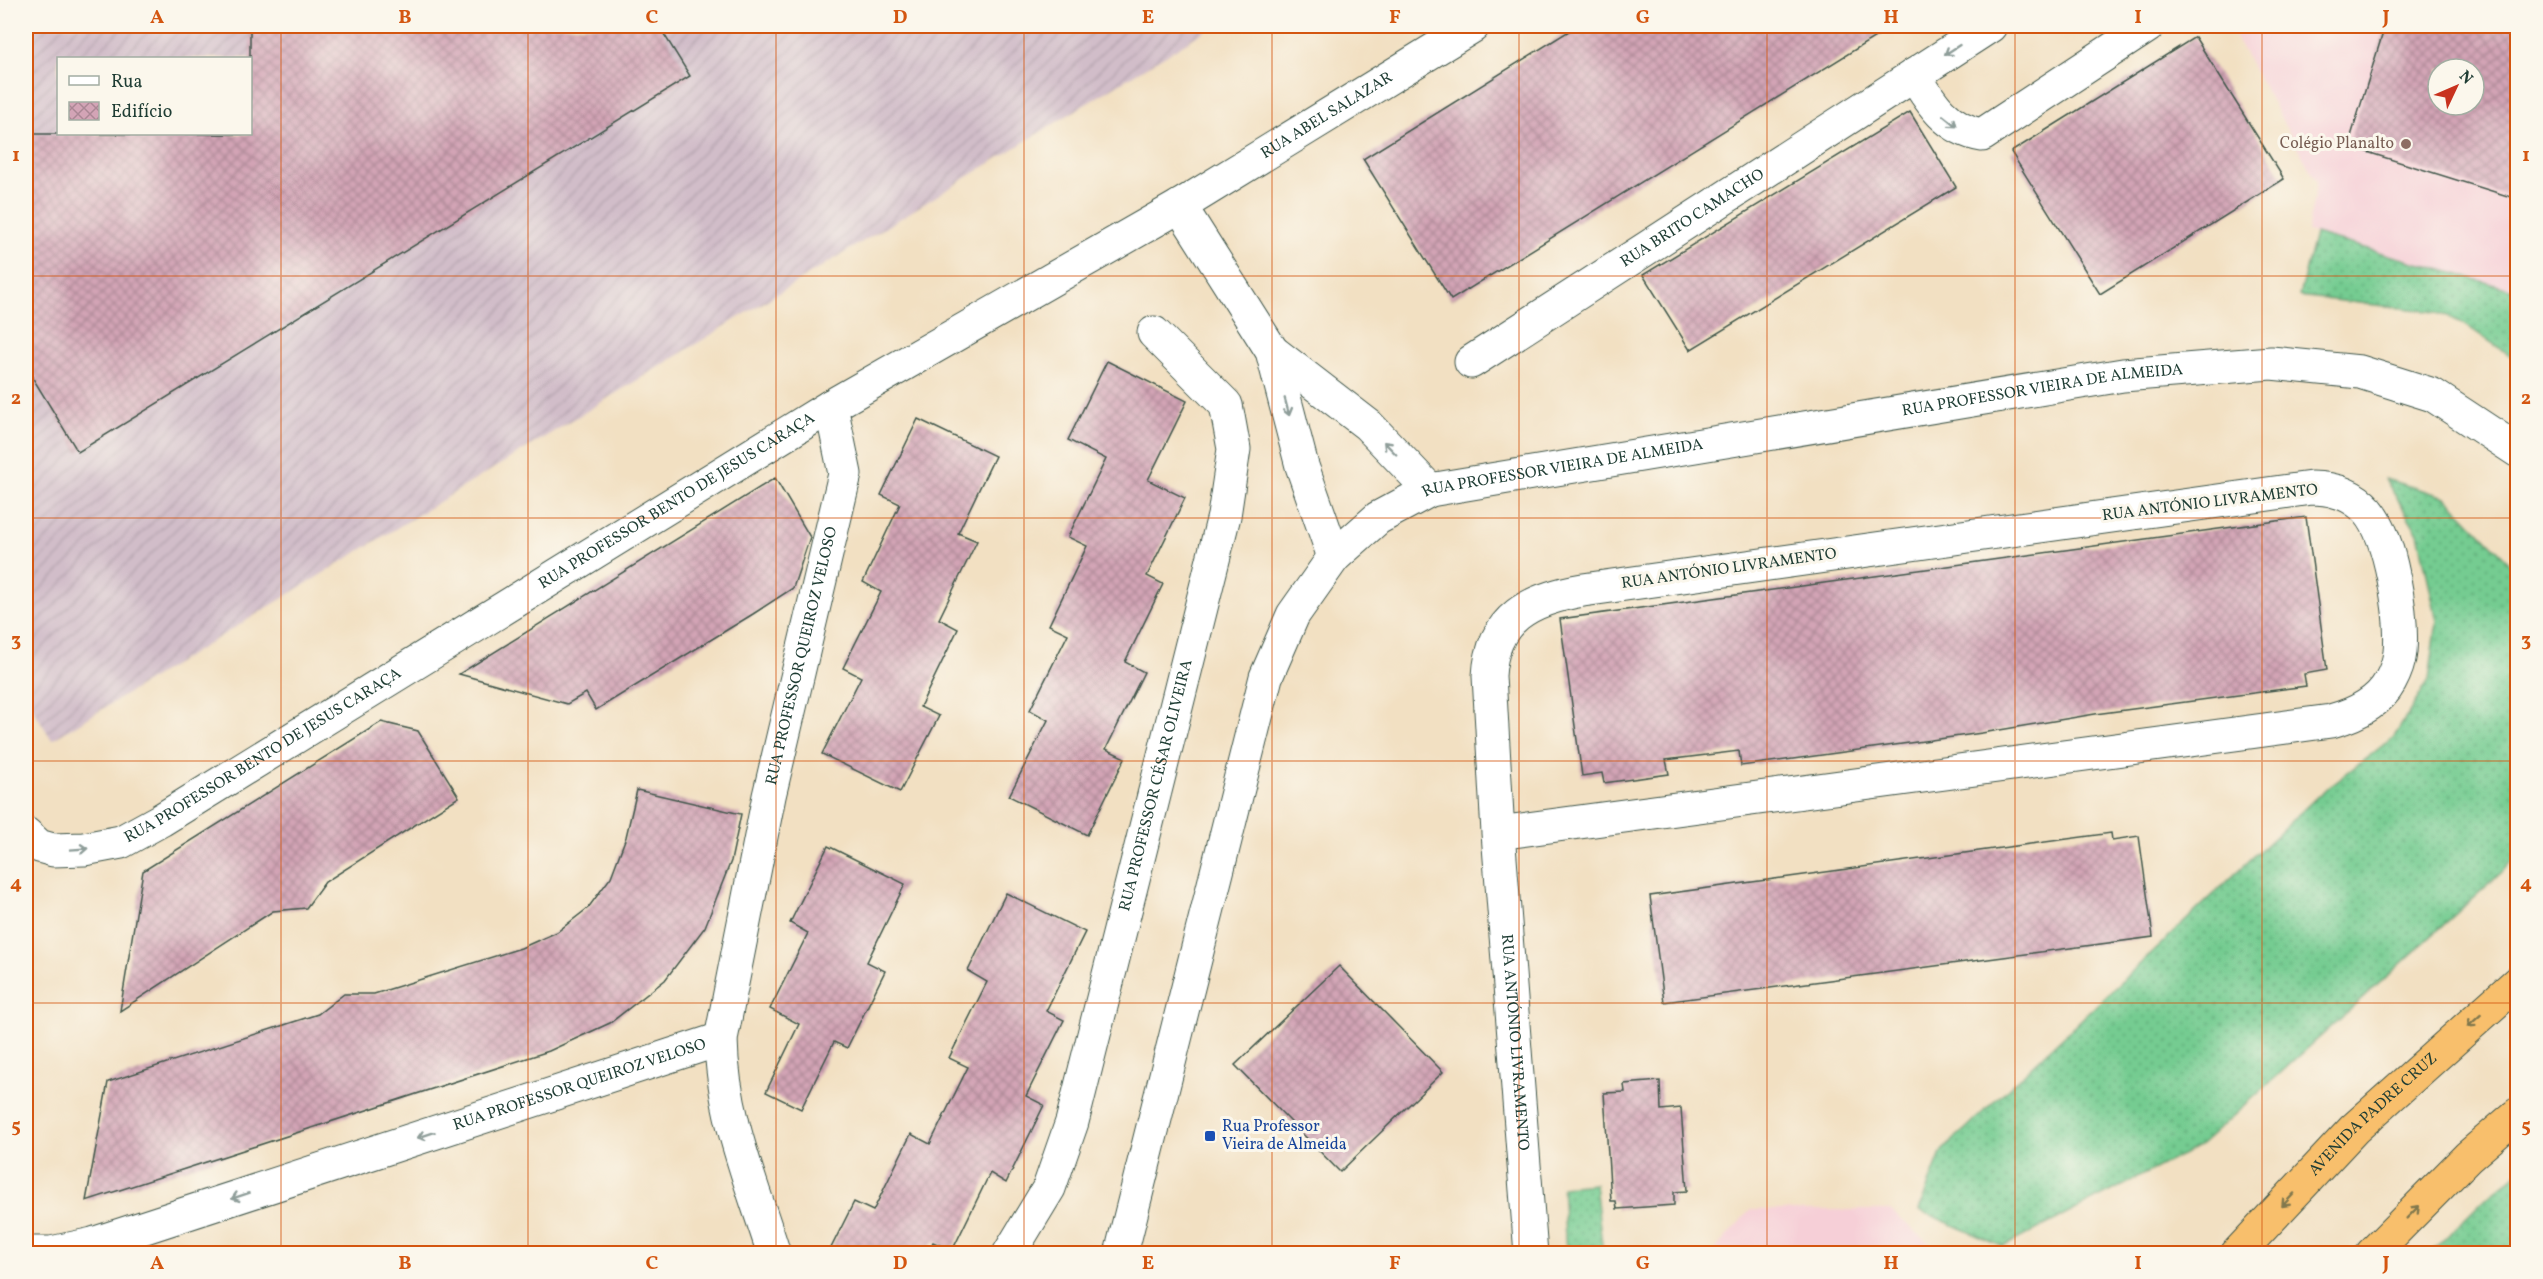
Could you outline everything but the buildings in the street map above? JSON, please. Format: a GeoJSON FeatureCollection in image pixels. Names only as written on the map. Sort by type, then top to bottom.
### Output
{"type":"FeatureCollection","features":[{"type":"Feature","properties":{"kind":"highway","name":"AVENIDA PADRE CRUZ"},"geometry":{"type":"LineString","coordinates":[[2237,1254],[2354,1129],[2517,982]]}},
{"type":"Feature","properties":{"kind":"highway"},"geometry":{"type":"LineString","coordinates":[[2372,1254],[2468,1157],[2517,1114]]}},
{"type":"Feature","properties":{"kind":"street","name":"RUA ABEL SALAZAR"},"geometry":{"type":"LineString","coordinates":[[1180,206],[1473,26]]}},
{"type":"Feature","properties":{"kind":"street","name":"RUA BRITO CAMACHO"},"geometry":{"type":"LineString","coordinates":[[1471,363],[1990,26]]}},
{"type":"Feature","properties":{"kind":"street"},"geometry":{"type":"LineString","coordinates":[[1914,75],[1930,102],[1950,121],[1959,128],[1982,135],[2148,26]]}},
{"type":"Feature","properties":{"kind":"street"},"geometry":{"type":"LineString","coordinates":[[1180,206],[1272,351],[1302,466],[1334,557]]}},
{"type":"Feature","properties":{"kind":"street","name":"RUA PROFESSOR BENTO DE JESUS CARAÇA"},"geometry":{"type":"LineString","coordinates":[[26,834],[39,846],[53,850],[84,849],[122,842],[831,406],[1180,206]]}},
{"type":"Feature","properties":{"kind":"street","name":"RUA PROFESSOR CÉSAR OLIVEIRA"},"geometry":{"type":"LineString","coordinates":[[1008,1254],[1049,1188],[1072,1122],[1224,516],[1234,449],[1226,405],[1154,333]]}},
{"type":"Feature","properties":{"kind":"street"},"geometry":{"type":"LineString","coordinates":[[1272,351],[1368,425],[1430,490]]}},
{"type":"Feature","properties":{"kind":"street","name":"RUA PROFESSOR VIEIRA DE ALMEIDA"},"geometry":{"type":"LineString","coordinates":[[1123,1252],[1266,677],[1293,615],[1334,557],[1378,518],[1430,490],[2123,375],[2271,363],[2360,372],[2433,395],[2517,451]]}},
{"type":"Feature","properties":{"kind":"street","name":"RUA PROFESSOR QUEIROZ VELOSO"},"geometry":{"type":"LineString","coordinates":[[26,1253],[51,1253],[93,1244],[721,1039],[769,796],[845,474],[831,406]]}},
{"type":"Feature","properties":{"kind":"street","name":"RUA ANTÓNIO LIVRAMENTO"},"geometry":{"type":"LineString","coordinates":[[1498,833],[2331,721],[2347,716],[2379,696],[2389,684],[2396,669],[2400,635],[2387,549],[2379,529],[2368,512],[2354,499],[2340,492],[2311,488],[1602,587],[1543,599],[1513,617],[1502,629],[1490,660],[1498,833],[1531,1254]]}},
{"type":"Feature","properties":{"kind":"street"},"geometry":{"type":"LineString","coordinates":[[721,1039],[721,1066],[730,1113],[774,1254]]}},
{"type":"Feature","properties":{"kind":"shaded area"},"geometry":{"type":"Polygon","coordinates":[[[26,26],[1213,26],[52,740],[26,698],[26,26]]]}},
{"type":"Feature","properties":{"kind":"shaded area","name":"Colégio Planalto"},"geometry":{"type":"Polygon","coordinates":[[[2239,26],[2517,26],[2517,291],[2307,232],[2317,182],[2232,31],[2239,26]]]}},
{"type":"Feature","properties":{"kind":"shaded area"},"geometry":{"type":"Polygon","coordinates":[[[1750,1210],[1890,1210],[1941,1253],[1712,1253],[1750,1210]]]}},
{"type":"Feature","properties":{"kind":"green space"},"geometry":{"type":"Polygon","coordinates":[[[2315,234],[2517,291],[2517,360],[2464,324],[2436,312],[2299,296],[2315,234]]]}},
{"type":"Feature","properties":{"kind":"green space"},"geometry":{"type":"Polygon","coordinates":[[[2385,479],[2446,497],[2507,560],[2517,580],[2517,855],[2502,872],[2201,1145],[2003,1247],[1919,1210],[1942,1151],[2322,792],[2394,737],[2429,680],[2437,621],[2418,533],[2385,479]]]}},
{"type":"Feature","properties":{"kind":"green space"},"geometry":{"type":"Polygon","coordinates":[[[2517,1174],[2517,1253],[2430,1253],[2486,1198],[2517,1174]]]}},
{"type":"Feature","properties":{"kind":"green space"},"geometry":{"type":"Polygon","coordinates":[[[1595,1184],[1603,1253],[1566,1253],[1562,1187],[1595,1184]]]}},
{"type":"Feature","properties":{"kind":"place","name":"Colégio Planalto"},"geometry":{"type":"Point","coordinates":[2406,144]}},
{"type":"Feature","properties":{"kind":"place","name":"Rua Professor Vieira de Almeida"},"geometry":{"type":"Point","coordinates":[1210,1136]}}]}
